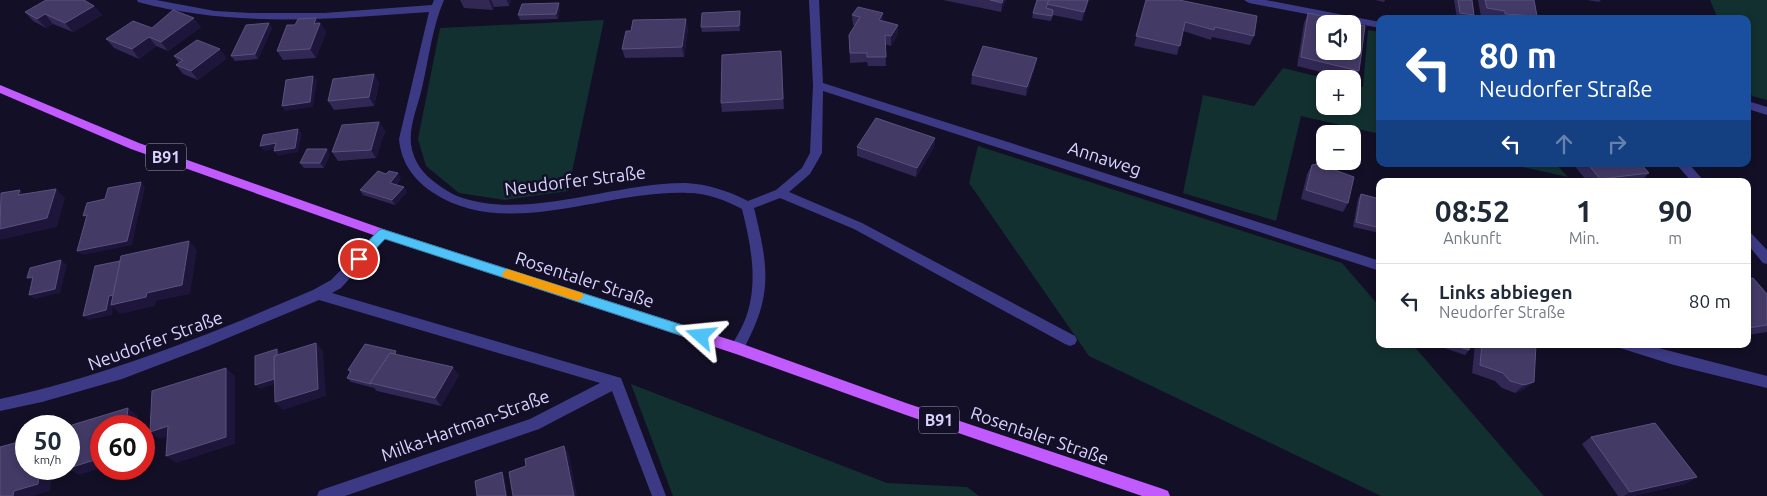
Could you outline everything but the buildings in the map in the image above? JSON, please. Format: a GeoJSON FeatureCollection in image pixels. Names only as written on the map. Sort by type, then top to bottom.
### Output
{"type":"FeatureCollection","features":[{"type":"Feature","properties":{"kind":"main road","name":"Rosentaler Straße"},"geometry":{"type":"LineString","coordinates":[[0,89],[135,146],[382,234],[737,348],[906,409],[1163,496]]}},
{"type":"Feature","properties":{"kind":"street"},"geometry":{"type":"LineString","coordinates":[[142,0],[209,15],[252,18],[295,18],[437,4]]}},
{"type":"Feature","properties":{"kind":"street"},"geometry":{"type":"LineString","coordinates":[[737,348],[752,319],[759,284],[757,246],[747,206],[780,193],[806,171],[816,153],[818,85],[814,0]]}},
{"type":"Feature","properties":{"kind":"street"},"geometry":{"type":"LineString","coordinates":[[1249,0],[1302,4],[1376,24]]}},
{"type":"Feature","properties":{"kind":"street","name":"Neudorfer Straße"},"geometry":{"type":"LineString","coordinates":[[437,4],[405,140],[414,170],[437,192],[462,204],[492,208],[526,209],[654,189],[686,188],[722,193],[747,206]]}},
{"type":"Feature","properties":{"kind":"street","name":"Annaweg"},"geometry":{"type":"LineString","coordinates":[[818,85],[1376,265]]}},
{"type":"Feature","properties":{"kind":"street"},"geometry":{"type":"LineString","coordinates":[[1751,106],[1767,110]]}},
{"type":"Feature","properties":{"kind":"street"},"geometry":{"type":"LineString","coordinates":[[1685,167],[1695,178]]}},
{"type":"Feature","properties":{"kind":"street"},"geometry":{"type":"LineString","coordinates":[[780,193],[858,226],[1007,304],[1070,340]]}},
{"type":"Feature","properties":{"kind":"street","name":"Neudorfer Straße"},"geometry":{"type":"LineString","coordinates":[[0,405],[80,387],[125,373],[189,350],[318,294],[336,284],[382,234]]}},
{"type":"Feature","properties":{"kind":"street"},"geometry":{"type":"LineString","coordinates":[[1751,241],[1767,260]]}},
{"type":"Feature","properties":{"kind":"street"},"geometry":{"type":"LineString","coordinates":[[318,294],[616,382],[659,496]]}},
{"type":"Feature","properties":{"kind":"street"},"geometry":{"type":"LineString","coordinates":[[1638,348],[1767,382]]}},
{"type":"Feature","properties":{"kind":"street","name":"Milka-Hartman-Straße"},"geometry":{"type":"LineString","coordinates":[[324,496],[534,424],[616,382]]}},
{"type":"Feature","properties":{"kind":"green space"},"geometry":{"type":"Polygon","coordinates":[[[1710,0],[1767,0],[1767,100],[1752,96],[1751,93],[1751,15],[1716,15],[1710,0]]]}},
{"type":"Feature","properties":{"kind":"green space"},"geometry":{"type":"Polygon","coordinates":[[[604,20],[568,191],[505,200],[459,193],[426,166],[418,139],[440,28],[604,20]]]}},
{"type":"Feature","properties":{"kind":"green space"},"geometry":{"type":"Polygon","coordinates":[[[1368,30],[1376,31],[1376,133],[1361,130],[1361,125],[1340,125],[1301,116],[1276,221],[1183,193],[1203,95],[1254,106],[1283,68],[1316,76],[1316,115],[1361,115],[1361,87],[1363,87],[1368,30]]]}},
{"type":"Feature","properties":{"kind":"green space"},"geometry":{"type":"Polygon","coordinates":[[[978,146],[1342,263],[1376,302],[1376,348],[1415,348],[1544,496],[1381,496],[1089,356],[969,183],[978,146]]]}},
{"type":"Feature","properties":{"kind":"green space"},"geometry":{"type":"Polygon","coordinates":[[[1523,167],[1559,167],[1568,177],[1523,167]]]}},
{"type":"Feature","properties":{"kind":"green space"},"geometry":{"type":"Polygon","coordinates":[[[631,384],[887,483],[967,487],[979,496],[673,496],[631,384]]]}},
{"type":"Feature","properties":{"kind":"slow traffic"},"geometry":{"type":"LineString","coordinates":[[507,274],[578,296]]}},
{"type":"Feature","properties":{"kind":"route"},"geometry":{"type":"LineString","coordinates":[[359,259],[382,234],[701,336]]}}]}
